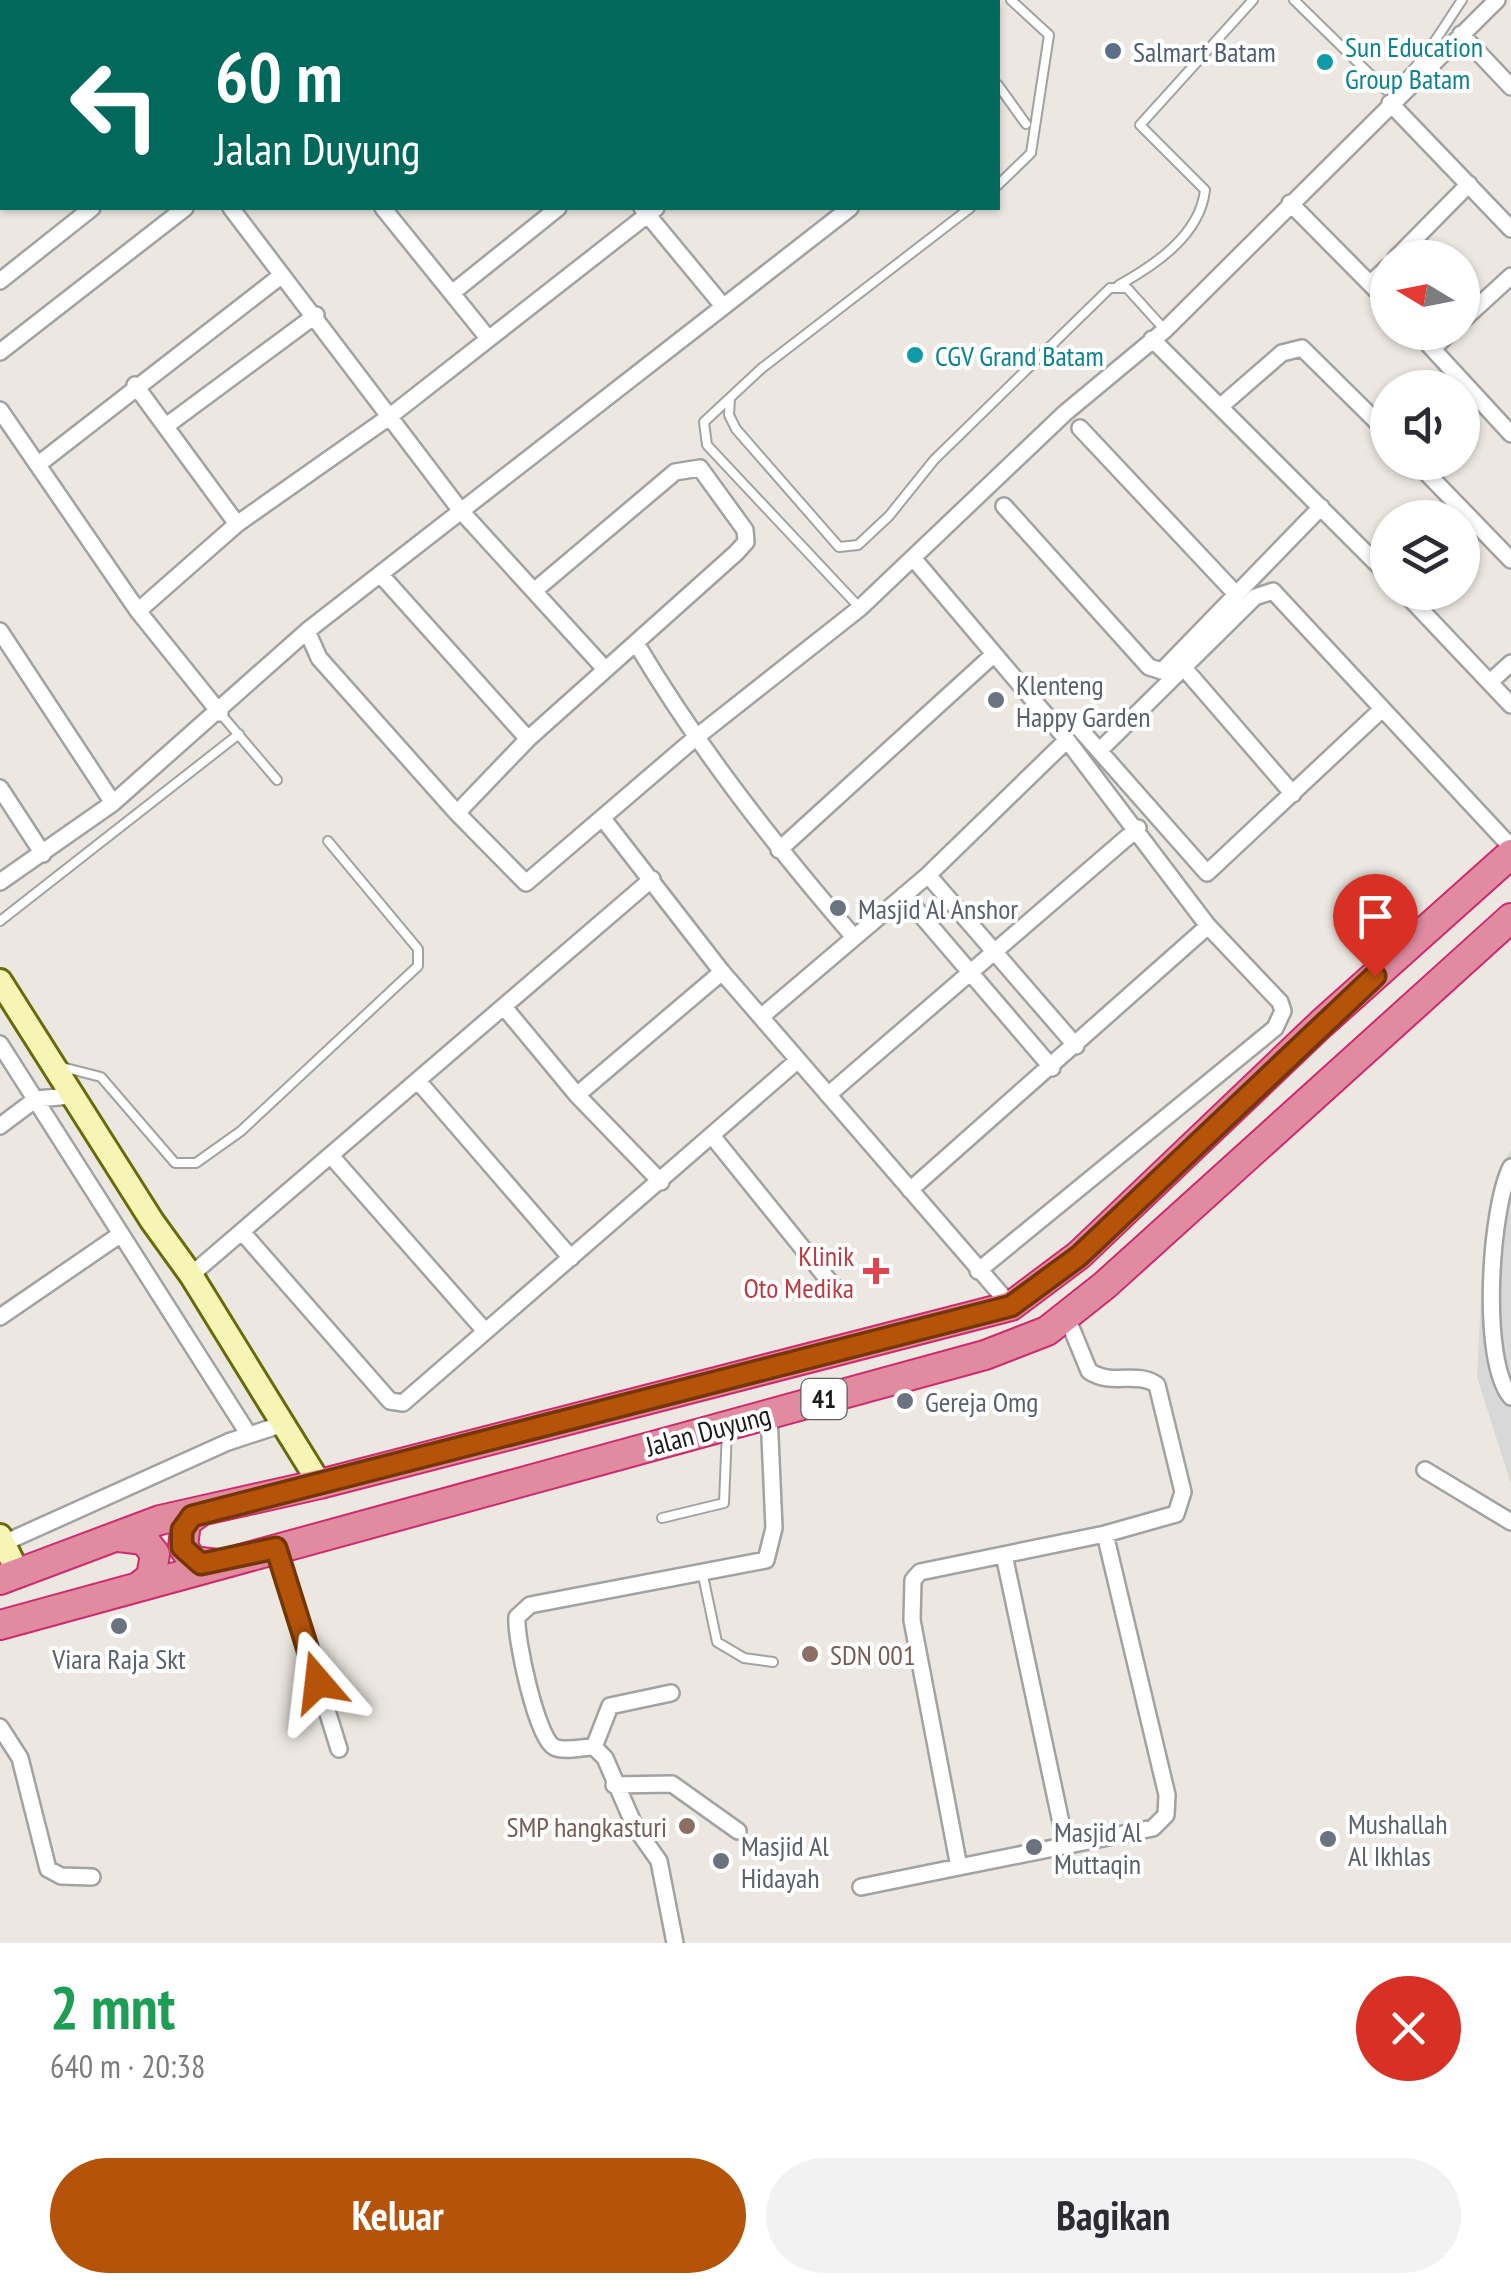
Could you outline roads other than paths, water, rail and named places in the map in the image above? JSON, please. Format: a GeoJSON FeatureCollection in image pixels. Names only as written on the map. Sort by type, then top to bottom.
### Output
{"type":"FeatureCollection","features":[{"type":"Feature","properties":{"kind":"highway","name":"Jalan Duyung"},"geometry":{"type":"LineString","coordinates":[[9,1578],[160,1520],[320,1484],[1011,1306],[1079,1256],[1321,1024],[1511,850]]}},
{"type":"Feature","properties":{"kind":"highway","name":"Jalan Duyung"},"geometry":{"type":"LineString","coordinates":[[0,1625],[985,1355],[1047,1331],[1511,918]]}},
{"type":"Feature","properties":{"kind":"highway"},"geometry":{"type":"LineString","coordinates":[[200,1512],[182,1530],[182,1547],[201,1564],[218,1563]]}},
{"type":"Feature","properties":{"kind":"highway"},"geometry":{"type":"LineString","coordinates":[[118,1537],[144,1540],[154,1554],[151,1578],[138,1587]]}},
{"type":"Feature","properties":{"kind":"street"},"geometry":{"type":"LineString","coordinates":[[308,631],[319,658],[456,813],[526,883],[694,739],[860,608],[1065,413],[1158,334],[1496,0]]}},
{"type":"Feature","properties":{"kind":"street"},"geometry":{"type":"LineString","coordinates":[[1460,34],[1511,87]]}},
{"type":"Feature","properties":{"kind":"street"},"geometry":{"type":"LineString","coordinates":[[1390,103],[1511,229]]}},
{"type":"Feature","properties":{"kind":"street"},"geometry":{"type":"LineString","coordinates":[[1414,240],[1469,184]]}},
{"type":"Feature","properties":{"kind":"street"},"geometry":{"type":"LineString","coordinates":[[1290,204],[1370,284]]}},
{"type":"Feature","properties":{"kind":"street"},"geometry":{"type":"LineString","coordinates":[[0,281],[89,210]]}},
{"type":"Feature","properties":{"kind":"street"},"geometry":{"type":"LineString","coordinates":[[0,352],[182,210]]}},
{"type":"Feature","properties":{"kind":"street"},"geometry":{"type":"LineString","coordinates":[[233,210],[461,511],[604,669]]}},
{"type":"Feature","properties":{"kind":"street"},"geometry":{"type":"LineString","coordinates":[[386,210],[488,338]]}},
{"type":"Feature","properties":{"kind":"street"},"geometry":{"type":"LineString","coordinates":[[452,292],[555,210]]}},
{"type":"Feature","properties":{"kind":"street"},"geometry":{"type":"LineString","coordinates":[[138,611],[237,524],[389,418],[648,210],[723,306]]}},
{"type":"Feature","properties":{"kind":"street"},"geometry":{"type":"LineString","coordinates":[[0,882],[113,803],[220,713],[308,631],[847,210]]}},
{"type":"Feature","properties":{"kind":"street"},"geometry":{"type":"LineString","coordinates":[[40,463],[135,385],[282,275]]}},
{"type":"Feature","properties":{"kind":"street"},"geometry":{"type":"LineString","coordinates":[[1480,304],[1511,276]]}},
{"type":"Feature","properties":{"kind":"street"},"geometry":{"type":"LineString","coordinates":[[166,426],[316,316]]}},
{"type":"Feature","properties":{"kind":"street"},"geometry":{"type":"LineString","coordinates":[[1158,334],[1222,406],[1370,556]]}},
{"type":"Feature","properties":{"kind":"street"},"geometry":{"type":"LineString","coordinates":[[1222,406],[1282,354],[1302,348],[1370,415]]}},
{"type":"Feature","properties":{"kind":"street"},"geometry":{"type":"LineString","coordinates":[[1434,350],[1505,415],[1511,434]]}},
{"type":"Feature","properties":{"kind":"street"},"geometry":{"type":"LineString","coordinates":[[135,385],[237,524]]}},
{"type":"Feature","properties":{"kind":"street"},"geometry":{"type":"LineString","coordinates":[[0,410],[138,611],[220,713]]}},
{"type":"Feature","properties":{"kind":"street"},"geometry":{"type":"LineString","coordinates":[[1080,428],[1235,593]]}},
{"type":"Feature","properties":{"kind":"street"},"geometry":{"type":"LineString","coordinates":[[456,813],[528,739],[746,542],[746,530],[700,468],[675,472],[534,591]]}},
{"type":"Feature","properties":{"kind":"street"},"geometry":{"type":"LineString","coordinates":[[1433,480],[1511,560]]}},
{"type":"Feature","properties":{"kind":"street"},"geometry":{"type":"LineString","coordinates":[[1004,506],[1156,671],[1167,668],[1321,506]]}},
{"type":"Feature","properties":{"kind":"street"},"geometry":{"type":"LineString","coordinates":[[912,558],[1138,828],[1208,926],[1280,1002],[1282,1018],[978,1272]]}},
{"type":"Feature","properties":{"kind":"street"},"geometry":{"type":"LineString","coordinates":[[380,574],[528,739]]}},
{"type":"Feature","properties":{"kind":"street"},"geometry":{"type":"LineString","coordinates":[[1099,751],[1255,597],[1273,592],[1511,850]]}},
{"type":"Feature","properties":{"kind":"street"},"geometry":{"type":"LineString","coordinates":[[1421,610],[1511,706]]}},
{"type":"Feature","properties":{"kind":"street"},"geometry":{"type":"LineString","coordinates":[[0,631],[113,803]]}},
{"type":"Feature","properties":{"kind":"street"},"geometry":{"type":"LineString","coordinates":[[636,643],[694,739],[779,850],[853,936]]}},
{"type":"Feature","properties":{"kind":"street"},"geometry":{"type":"LineString","coordinates":[[779,850],[992,656]]}},
{"type":"Feature","properties":{"kind":"street"},"geometry":{"type":"LineString","coordinates":[[1490,682],[1511,663]]}},
{"type":"Feature","properties":{"kind":"street"},"geometry":{"type":"LineString","coordinates":[[1184,668],[1293,794]]}},
{"type":"Feature","properties":{"kind":"street"},"geometry":{"type":"LineString","coordinates":[[1072,720],[1207,873],[1380,711]]}},
{"type":"Feature","properties":{"kind":"street"},"geometry":{"type":"LineString","coordinates":[[762,1017],[928,875],[1067,740]]}},
{"type":"Feature","properties":{"kind":"street"},"geometry":{"type":"LineString","coordinates":[[0,788],[43,854]]}},
{"type":"Feature","properties":{"kind":"street"},"geometry":{"type":"LineString","coordinates":[[604,820],[722,972],[1011,1306]]}},
{"type":"Feature","properties":{"kind":"street"},"geometry":{"type":"LineString","coordinates":[[828,1094],[1138,828]]}},
{"type":"Feature","properties":{"kind":"street"},"geometry":{"type":"LineString","coordinates":[[928,875],[1076,1046]]}},
{"type":"Feature","properties":{"kind":"street"},"geometry":{"type":"LineString","coordinates":[[191,1275],[652,880]]}},
{"type":"Feature","properties":{"kind":"street"},"geometry":{"type":"LineString","coordinates":[[904,896],[1052,1068]]}},
{"type":"Feature","properties":{"kind":"street"},"geometry":{"type":"LineString","coordinates":[[910,1190],[1208,926]]}},
{"type":"Feature","properties":{"kind":"street"},"geometry":{"type":"LineString","coordinates":[[577,1095],[722,972]]}},
{"type":"Feature","properties":{"kind":"street"},"geometry":{"type":"LineString","coordinates":[[0,981],[152,1221],[191,1275],[320,1484]]}},
{"type":"Feature","properties":{"kind":"street"},"geometry":{"type":"LineString","coordinates":[[504,1007],[577,1095],[661,1182]]}},
{"type":"Feature","properties":{"kind":"street"},"geometry":{"type":"LineString","coordinates":[[0,1044],[249,1434]]}},
{"type":"Feature","properties":{"kind":"street"},"geometry":{"type":"LineString","coordinates":[[242,1232],[390,1400],[402,1403],[798,1062]]}},
{"type":"Feature","properties":{"kind":"street"},"geometry":{"type":"LineString","coordinates":[[418,1081],[571,1258]]}},
{"type":"Feature","properties":{"kind":"street"},"geometry":{"type":"LineString","coordinates":[[0,1126],[36,1099],[71,1096]]}},
{"type":"Feature","properties":{"kind":"street"},"geometry":{"type":"LineString","coordinates":[[712,1137],[838,1292]]}},
{"type":"Feature","properties":{"kind":"street"},"geometry":{"type":"LineString","coordinates":[[332,1157],[485,1331]]}},
{"type":"Feature","properties":{"kind":"street"},"geometry":{"type":"LineString","coordinates":[[1511,1167],[1496,1222],[1493,1333],[1495,1364],[1511,1397]]}},
{"type":"Feature","properties":{"kind":"street"},"geometry":{"type":"LineString","coordinates":[[0,1317],[152,1221]]}},
{"type":"Feature","properties":{"kind":"street"},"geometry":{"type":"LineString","coordinates":[[960,1867],[910,1591],[920,1572],[1106,1534],[1176,1514],[1182,1492],[1158,1385],[1142,1378],[1111,1382],[1089,1371],[1066,1315]]}},
{"type":"Feature","properties":{"kind":"street"},"geometry":{"type":"LineString","coordinates":[[675,1943],[664,1873],[614,1784],[605,1758],[594,1747],[559,1749],[548,1742],[538,1720],[516,1627],[521,1611],[530,1605],[751,1564],[770,1555],[774,1528],[769,1414]]}},
{"type":"Feature","properties":{"kind":"street"},"geometry":{"type":"LineString","coordinates":[[9,1578],[2,1540],[249,1434],[283,1424]]}},
{"type":"Feature","properties":{"kind":"street"},"geometry":{"type":"LineString","coordinates":[[1425,1470],[1511,1522]]}},
{"type":"Feature","properties":{"kind":"street"},"geometry":{"type":"LineString","coordinates":[[861,1888],[1154,1828],[1166,1816],[1168,1806],[1106,1534]]}},
{"type":"Feature","properties":{"kind":"street"},"geometry":{"type":"LineString","coordinates":[[276,1548],[339,1749]]}},
{"type":"Feature","properties":{"kind":"street"},"geometry":{"type":"LineString","coordinates":[[1004,1554],[1066,1846]]}},
{"type":"Feature","properties":{"kind":"street"},"geometry":{"type":"LineString","coordinates":[[594,1747],[610,1706],[671,1694]]}},
{"type":"Feature","properties":{"kind":"street"},"geometry":{"type":"LineString","coordinates":[[0,1727],[20,1758],[48,1869],[62,1876],[92,1877]]}},
{"type":"Feature","properties":{"kind":"street"},"geometry":{"type":"LineString","coordinates":[[614,1784],[672,1784],[738,1831]]}},
{"type":"Feature","properties":{"kind":"lane"},"geometry":{"type":"LineString","coordinates":[[1000,183],[1031,153],[1049,35],[1012,0]]}},
{"type":"Feature","properties":{"kind":"lane"},"geometry":{"type":"LineString","coordinates":[[730,398],[728,414],[736,430],[812,518],[839,547],[858,544],[910,494],[934,460],[1102,294],[1156,264],[1194,224],[1204,204],[1205,190],[1140,125],[1253,0]]}},
{"type":"Feature","properties":{"kind":"lane"},"geometry":{"type":"LineString","coordinates":[[1294,0],[1386,90],[1398,84],[1429,48],[1462,0]]}},
{"type":"Feature","properties":{"kind":"lane"},"geometry":{"type":"LineString","coordinates":[[1000,88],[1026,124]]}},
{"type":"Feature","properties":{"kind":"lane"},"geometry":{"type":"LineString","coordinates":[[860,608],[707,445],[704,422],[762,368],[967,210]]}},
{"type":"Feature","properties":{"kind":"lane"},"geometry":{"type":"LineString","coordinates":[[1119,285],[1158,334]]}},
{"type":"Feature","properties":{"kind":"lane"},"geometry":{"type":"LineString","coordinates":[[220,713],[278,780]]}},
{"type":"Feature","properties":{"kind":"lane"},"geometry":{"type":"LineString","coordinates":[[0,920],[239,734]]}},
{"type":"Feature","properties":{"kind":"lane"},"geometry":{"type":"LineString","coordinates":[[52,1067],[101,1077],[175,1163],[196,1163],[241,1132],[418,966],[418,949],[328,841]]}},
{"type":"Feature","properties":{"kind":"lane"},"geometry":{"type":"LineString","coordinates":[[662,1518],[724,1503],[727,1425]]}},
{"type":"Feature","properties":{"kind":"lane"},"geometry":{"type":"LineString","coordinates":[[702,1571],[717,1642],[744,1658],[773,1662]]}},
{"type":"Feature","properties":{"kind":"place","name":"Salmart Batam"},"geometry":{"type":"Point","coordinates":[1113,51]}},
{"type":"Feature","properties":{"kind":"place","name":"Sun Education Group Batam"},"geometry":{"type":"Point","coordinates":[1325,62]}},
{"type":"Feature","properties":{"kind":"place","name":"CGV Grand Batam"},"geometry":{"type":"Point","coordinates":[915,355]}},
{"type":"Feature","properties":{"kind":"place","name":"Klenteng Happy Garden"},"geometry":{"type":"Point","coordinates":[996,700]}},
{"type":"Feature","properties":{"kind":"place","name":"Masjid Al Anshor"},"geometry":{"type":"Point","coordinates":[838,908]}},
{"type":"Feature","properties":{"kind":"place","name":"Klinik Oto Medika"},"geometry":{"type":"Point","coordinates":[876,1271]}},
{"type":"Feature","properties":{"kind":"place","name":"Gereja Omg"},"geometry":{"type":"Point","coordinates":[905,1401]}},
{"type":"Feature","properties":{"kind":"place","name":"Viara Raja Skt"},"geometry":{"type":"Point","coordinates":[119,1626]}},
{"type":"Feature","properties":{"kind":"place","name":"SDN 001"},"geometry":{"type":"Point","coordinates":[810,1654]}},
{"type":"Feature","properties":{"kind":"place","name":"SMP hangkasturi"},"geometry":{"type":"Point","coordinates":[687,1826]}},
{"type":"Feature","properties":{"kind":"place","name":"Mushallah Al Ikhlas"},"geometry":{"type":"Point","coordinates":[1328,1839]}},
{"type":"Feature","properties":{"kind":"place","name":"Masjid Al Muttaqin"},"geometry":{"type":"Point","coordinates":[1034,1847]}},
{"type":"Feature","properties":{"kind":"place","name":"Masjid Al Hidayah"},"geometry":{"type":"Point","coordinates":[721,1861]}}]}
